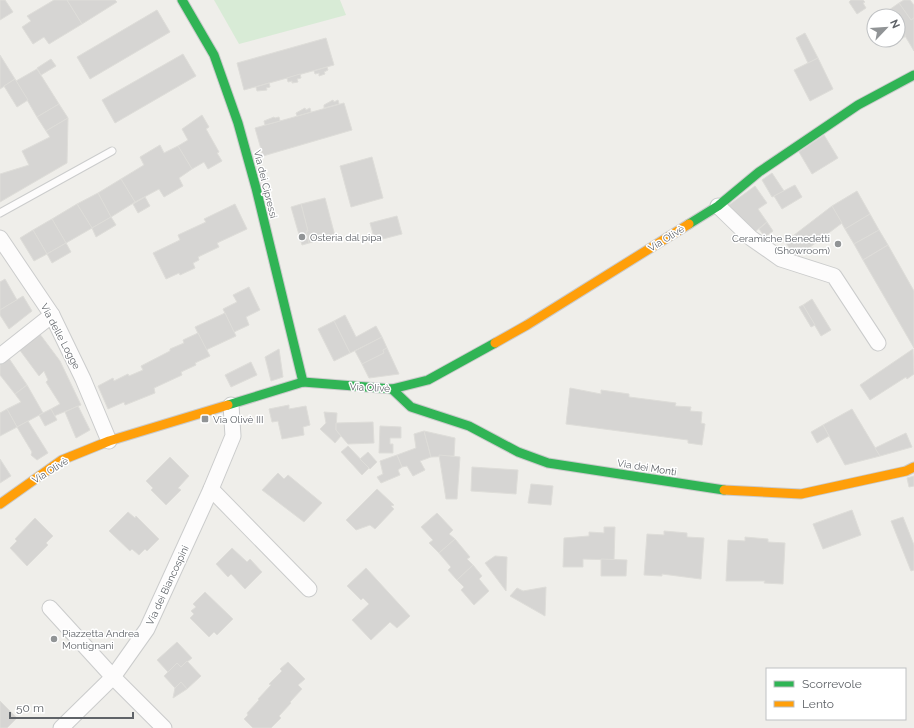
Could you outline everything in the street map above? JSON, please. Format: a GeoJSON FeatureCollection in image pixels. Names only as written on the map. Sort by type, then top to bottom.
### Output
{"type":"FeatureCollection","features":[{"type":"Feature","properties":{"kind":"street","name":"Via dei Cipressi"},"geometry":{"type":"LineString","coordinates":[[182,0],[214,55],[234,109],[256,188],[303,382]]}},
{"type":"Feature","properties":{"kind":"street","name":"Via Olivè"},"geometry":{"type":"LineString","coordinates":[[0,504],[62,460],[109,441],[303,382],[392,389],[428,380],[527,325],[718,206],[759,172],[852,110],[914,75]]}},
{"type":"Feature","properties":{"kind":"street"},"geometry":{"type":"LineString","coordinates":[[718,206],[751,238],[781,259],[834,276],[878,343]]}},
{"type":"Feature","properties":{"kind":"street","name":"Via delle Logge"},"geometry":{"type":"LineString","coordinates":[[0,238],[52,314],[83,379],[109,441]]}},
{"type":"Feature","properties":{"kind":"street"},"geometry":{"type":"LineString","coordinates":[[0,356],[52,314]]}},
{"type":"Feature","properties":{"kind":"street","name":"Via dei Monti"},"geometry":{"type":"LineString","coordinates":[[392,389],[411,407],[469,426],[518,452],[548,463],[710,488],[801,494],[906,471],[914,467]]}},
{"type":"Feature","properties":{"kind":"street","name":"Via dei Biancospini"},"geometry":{"type":"LineString","coordinates":[[61,728],[113,677],[147,629],[233,436],[231,405]]}},
{"type":"Feature","properties":{"kind":"street"},"geometry":{"type":"LineString","coordinates":[[211,488],[309,589]]}},
{"type":"Feature","properties":{"kind":"street"},"geometry":{"type":"LineString","coordinates":[[50,608],[113,677],[164,728]]}},
{"type":"Feature","properties":{"kind":"lane"},"geometry":{"type":"LineString","coordinates":[[0,213],[112,151]]}},
{"type":"Feature","properties":{"kind":"green space"},"geometry":{"type":"Polygon","coordinates":[[[214,0],[340,0],[346,15],[239,44],[214,0]]]}},
{"type":"Feature","properties":{"kind":"building"},"geometry":{"type":"Polygon","coordinates":[[[0,0],[5,0],[13,12],[0,20],[0,0]]]}},
{"type":"Feature","properties":{"kind":"building"},"geometry":{"type":"Polygon","coordinates":[[[54,0],[67,0],[82,24],[49,44],[44,37],[33,44],[22,27],[31,21],[27,16],[54,0]]]}},
{"type":"Feature","properties":{"kind":"building"},"geometry":{"type":"Polygon","coordinates":[[[67,0],[115,0],[117,2],[82,24],[67,0]]]}},
{"type":"Feature","properties":{"kind":"building"},"geometry":{"type":"Polygon","coordinates":[[[851,0],[863,0],[866,8],[857,14],[849,2],[851,0]]]}},
{"type":"Feature","properties":{"kind":"building"},"geometry":{"type":"Polygon","coordinates":[[[904,0],[910,0],[914,5],[914,18],[911,20],[906,13],[906,8],[903,8],[899,3],[904,0]]]}},
{"type":"Feature","properties":{"kind":"building"},"geometry":{"type":"Polygon","coordinates":[[[899,3],[903,8],[892,8],[899,3]]]}},
{"type":"Feature","properties":{"kind":"building"},"geometry":{"type":"Polygon","coordinates":[[[157,10],[170,32],[90,79],[77,57],[157,10]]]}},
{"type":"Feature","properties":{"kind":"building"},"geometry":{"type":"Polygon","coordinates":[[[906,13],[911,20],[914,18],[914,51],[906,38],[906,13]]]}},
{"type":"Feature","properties":{"kind":"building"},"geometry":{"type":"Polygon","coordinates":[[[805,33],[818,58],[808,63],[796,38],[805,33]]]}},
{"type":"Feature","properties":{"kind":"building"},"geometry":{"type":"Polygon","coordinates":[[[326,38],[334,65],[244,90],[237,63],[326,38]]]}},
{"type":"Feature","properties":{"kind":"building"},"geometry":{"type":"Polygon","coordinates":[[[183,54],[196,76],[115,123],[102,100],[183,54]]]}},
{"type":"Feature","properties":{"kind":"building"},"geometry":{"type":"Polygon","coordinates":[[[0,55],[15,79],[0,89],[0,55]]]}},
{"type":"Feature","properties":{"kind":"building"},"geometry":{"type":"Polygon","coordinates":[[[818,58],[833,89],[810,101],[794,70],[818,58]]]}},
{"type":"Feature","properties":{"kind":"building"},"geometry":{"type":"Polygon","coordinates":[[[51,59],[56,66],[41,75],[37,68],[51,59]]]}},
{"type":"Feature","properties":{"kind":"building"},"geometry":{"type":"Polygon","coordinates":[[[327,67],[328,70],[324,72],[325,74],[319,76],[319,73],[315,74],[314,71],[327,67]]]}},
{"type":"Feature","properties":{"kind":"building"},"geometry":{"type":"Polygon","coordinates":[[[37,69],[59,104],[37,117],[16,81],[37,69]]]}},
{"type":"Feature","properties":{"kind":"building"},"geometry":{"type":"Polygon","coordinates":[[[300,74],[301,78],[297,79],[298,82],[288,82],[287,78],[300,74]]]}},
{"type":"Feature","properties":{"kind":"building"},"geometry":{"type":"Polygon","coordinates":[[[15,79],[28,100],[17,107],[4,86],[15,79]]]}},
{"type":"Feature","properties":{"kind":"building"},"geometry":{"type":"Polygon","coordinates":[[[269,83],[270,87],[266,88],[267,90],[257,91],[256,87],[269,83]]]}},
{"type":"Feature","properties":{"kind":"building"},"geometry":{"type":"Polygon","coordinates":[[[333,100],[334,102],[338,100],[339,104],[324,108],[324,105],[333,100]]]}},
{"type":"Feature","properties":{"kind":"building"},"geometry":{"type":"Polygon","coordinates":[[[344,103],[352,130],[263,156],[255,128],[344,103]]]}},
{"type":"Feature","properties":{"kind":"building"},"geometry":{"type":"Polygon","coordinates":[[[59,104],[68,118],[46,131],[37,117],[59,104]]]}},
{"type":"Feature","properties":{"kind":"building"},"geometry":{"type":"Polygon","coordinates":[[[305,108],[306,110],[310,108],[311,112],[297,116],[296,113],[305,108]]]}},
{"type":"Feature","properties":{"kind":"building"},"geometry":{"type":"Polygon","coordinates":[[[202,115],[209,127],[206,129],[219,152],[217,153],[222,161],[208,169],[204,162],[192,169],[178,146],[188,140],[182,129],[202,115]]]}},
{"type":"Feature","properties":{"kind":"building"},"geometry":{"type":"Polygon","coordinates":[[[274,117],[279,117],[280,121],[265,125],[264,121],[274,117]]]}},
{"type":"Feature","properties":{"kind":"building"},"geometry":{"type":"Polygon","coordinates":[[[68,118],[67,163],[0,202],[0,174],[29,165],[22,151],[50,137],[46,131],[68,118]]]}},
{"type":"Feature","properties":{"kind":"building"},"geometry":{"type":"Polygon","coordinates":[[[824,135],[838,158],[812,174],[799,152],[824,135]]]}},
{"type":"Feature","properties":{"kind":"building"},"geometry":{"type":"Polygon","coordinates":[[[160,145],[164,153],[178,146],[192,169],[179,178],[183,186],[164,197],[159,189],[135,202],[121,179],[144,165],[140,157],[160,145]]]}},
{"type":"Feature","properties":{"kind":"building"},"geometry":{"type":"Polygon","coordinates":[[[372,157],[383,198],[351,207],[340,166],[372,157]]]}},
{"type":"Feature","properties":{"kind":"building"},"geometry":{"type":"Polygon","coordinates":[[[772,173],[784,191],[772,197],[762,180],[772,173]]]}},
{"type":"Feature","properties":{"kind":"building"},"geometry":{"type":"Polygon","coordinates":[[[121,179],[135,202],[111,217],[98,193],[121,179]]]}},
{"type":"Feature","properties":{"kind":"building"},"geometry":{"type":"Polygon","coordinates":[[[795,185],[802,197],[782,209],[774,196],[795,185]]]}},
{"type":"Feature","properties":{"kind":"building"},"geometry":{"type":"Polygon","coordinates":[[[755,186],[767,203],[758,209],[767,222],[751,235],[729,205],[755,186]]]}},
{"type":"Feature","properties":{"kind":"building"},"geometry":{"type":"Polygon","coordinates":[[[857,191],[870,214],[845,229],[832,206],[857,191]]]}},
{"type":"Feature","properties":{"kind":"building"},"geometry":{"type":"Polygon","coordinates":[[[98,193],[111,217],[92,228],[77,204],[98,193]]]}},
{"type":"Feature","properties":{"kind":"building"},"geometry":{"type":"Polygon","coordinates":[[[145,197],[150,206],[138,213],[133,204],[145,197]]]}},
{"type":"Feature","properties":{"kind":"building"},"geometry":{"type":"Polygon","coordinates":[[[325,198],[335,236],[309,243],[306,231],[308,231],[301,204],[325,198]]]}},
{"type":"Feature","properties":{"kind":"building"},"geometry":{"type":"Polygon","coordinates":[[[77,204],[92,228],[66,243],[52,219],[77,204]]]}},
{"type":"Feature","properties":{"kind":"building"},"geometry":{"type":"Polygon","coordinates":[[[235,204],[247,229],[217,243],[219,247],[198,257],[199,260],[193,263],[195,268],[180,275],[179,273],[166,279],[153,253],[180,240],[178,235],[206,222],[204,219],[235,204]]]}},
{"type":"Feature","properties":{"kind":"building"},"geometry":{"type":"Polygon","coordinates":[[[301,204],[308,231],[306,231],[309,243],[302,245],[291,207],[301,204]]]}},
{"type":"Feature","properties":{"kind":"building"},"geometry":{"type":"Polygon","coordinates":[[[832,206],[842,223],[797,257],[785,242],[832,206]]]}},
{"type":"Feature","properties":{"kind":"building"},"geometry":{"type":"Polygon","coordinates":[[[870,214],[879,230],[854,244],[845,229],[870,214]]]}},
{"type":"Feature","properties":{"kind":"building"},"geometry":{"type":"Polygon","coordinates":[[[397,216],[402,234],[375,241],[370,223],[397,216]]]}},
{"type":"Feature","properties":{"kind":"building"},"geometry":{"type":"Polygon","coordinates":[[[111,217],[116,225],[96,237],[92,228],[111,217]]]}},
{"type":"Feature","properties":{"kind":"building"},"geometry":{"type":"Polygon","coordinates":[[[52,219],[66,243],[47,254],[33,230],[52,219]]]}},
{"type":"Feature","properties":{"kind":"building"},"geometry":{"type":"Polygon","coordinates":[[[767,222],[773,231],[765,237],[759,229],[767,222]]]}},
{"type":"Feature","properties":{"kind":"building"},"geometry":{"type":"Polygon","coordinates":[[[33,230],[47,254],[34,261],[20,238],[33,230]]]}},
{"type":"Feature","properties":{"kind":"building"},"geometry":{"type":"Polygon","coordinates":[[[879,230],[888,245],[863,260],[854,244],[879,230]]]}},
{"type":"Feature","properties":{"kind":"building"},"geometry":{"type":"Polygon","coordinates":[[[66,243],[71,252],[52,263],[47,254],[66,243]]]}},
{"type":"Feature","properties":{"kind":"building"},"geometry":{"type":"Polygon","coordinates":[[[888,245],[914,291],[914,348],[863,260],[888,245]]]}},
{"type":"Feature","properties":{"kind":"building"},"geometry":{"type":"Polygon","coordinates":[[[5,279],[17,300],[0,310],[0,282],[5,279]]]}},
{"type":"Feature","properties":{"kind":"building"},"geometry":{"type":"Polygon","coordinates":[[[249,287],[260,310],[246,317],[249,325],[234,332],[223,309],[237,302],[233,295],[249,287]]]}},
{"type":"Feature","properties":{"kind":"building"},"geometry":{"type":"Polygon","coordinates":[[[23,296],[32,311],[9,329],[0,315],[0,310],[23,296]]]}},
{"type":"Feature","properties":{"kind":"building"},"geometry":{"type":"Polygon","coordinates":[[[812,299],[831,330],[821,336],[803,305],[812,299]]]}},
{"type":"Feature","properties":{"kind":"building"},"geometry":{"type":"Polygon","coordinates":[[[803,305],[815,325],[811,327],[799,307],[803,305]]]}},
{"type":"Feature","properties":{"kind":"building"},"geometry":{"type":"Polygon","coordinates":[[[225,313],[236,336],[206,350],[195,327],[225,313]]]}},
{"type":"Feature","properties":{"kind":"building"},"geometry":{"type":"Polygon","coordinates":[[[345,315],[356,337],[376,326],[382,337],[350,353],[334,321],[345,315]]]}},
{"type":"Feature","properties":{"kind":"building"},"geometry":{"type":"Polygon","coordinates":[[[334,321],[350,353],[334,361],[318,329],[334,321]]]}},
{"type":"Feature","properties":{"kind":"building"},"geometry":{"type":"Polygon","coordinates":[[[39,333],[60,361],[81,405],[54,416],[51,409],[60,404],[46,382],[48,380],[44,371],[39,376],[19,349],[39,333]]]}},
{"type":"Feature","properties":{"kind":"building"},"geometry":{"type":"Polygon","coordinates":[[[198,333],[210,356],[181,372],[182,375],[154,388],[155,393],[125,405],[124,402],[108,409],[98,386],[113,378],[114,381],[128,374],[129,376],[143,370],[141,366],[170,351],[170,349],[184,343],[183,340],[198,333]]]}},
{"type":"Feature","properties":{"kind":"building"},"geometry":{"type":"Polygon","coordinates":[[[382,337],[387,348],[383,350],[384,353],[362,364],[355,351],[382,337]]]}},
{"type":"Feature","properties":{"kind":"building"},"geometry":{"type":"Polygon","coordinates":[[[387,348],[399,374],[369,378],[362,364],[384,353],[383,350],[387,348]]]}},
{"type":"Feature","properties":{"kind":"building"},"geometry":{"type":"Polygon","coordinates":[[[279,349],[283,377],[271,381],[265,357],[279,349]]]}},
{"type":"Feature","properties":{"kind":"building"},"geometry":{"type":"Polygon","coordinates":[[[913,349],[914,374],[907,379],[906,377],[870,400],[860,385],[913,349]]]}},
{"type":"Feature","properties":{"kind":"building"},"geometry":{"type":"Polygon","coordinates":[[[8,357],[27,385],[15,394],[0,375],[0,363],[8,357]]]}},
{"type":"Feature","properties":{"kind":"building"},"geometry":{"type":"Polygon","coordinates":[[[251,362],[257,375],[231,387],[225,375],[251,362]]]}},
{"type":"Feature","properties":{"kind":"building"},"geometry":{"type":"Polygon","coordinates":[[[27,385],[43,413],[17,427],[7,409],[21,402],[15,394],[27,385]]]}},
{"type":"Feature","properties":{"kind":"building"},"geometry":{"type":"Polygon","coordinates":[[[570,388],[601,394],[601,390],[629,394],[629,397],[676,403],[675,406],[691,407],[690,411],[702,412],[701,423],[705,424],[702,445],[688,443],[688,440],[566,424],[570,388]]]}},
{"type":"Feature","properties":{"kind":"building"},"geometry":{"type":"Polygon","coordinates":[[[289,405],[289,409],[306,406],[310,425],[303,427],[304,435],[282,439],[278,421],[272,422],[269,409],[289,405]]]}},
{"type":"Feature","properties":{"kind":"building"},"geometry":{"type":"Polygon","coordinates":[[[78,406],[90,430],[76,438],[65,412],[78,406]]]}},
{"type":"Feature","properties":{"kind":"building"},"geometry":{"type":"Polygon","coordinates":[[[7,409],[17,427],[0,436],[0,413],[7,409]]]}},
{"type":"Feature","properties":{"kind":"building"},"geometry":{"type":"Polygon","coordinates":[[[51,409],[57,420],[45,426],[39,415],[51,409]]]}},
{"type":"Feature","properties":{"kind":"building"},"geometry":{"type":"Polygon","coordinates":[[[852,409],[880,456],[845,465],[823,425],[852,409]]]}},
{"type":"Feature","properties":{"kind":"building"},"geometry":{"type":"Polygon","coordinates":[[[324,412],[337,413],[336,430],[341,436],[335,443],[320,429],[326,423],[324,412]]]}},
{"type":"Feature","properties":{"kind":"building"},"geometry":{"type":"Polygon","coordinates":[[[28,421],[48,453],[37,460],[31,455],[32,452],[17,427],[28,421]]]}},
{"type":"Feature","properties":{"kind":"building"},"geometry":{"type":"Polygon","coordinates":[[[373,422],[374,443],[348,444],[336,430],[336,423],[373,422]]]}},
{"type":"Feature","properties":{"kind":"building"},"geometry":{"type":"Polygon","coordinates":[[[823,425],[829,436],[817,443],[811,432],[823,425]]]}},
{"type":"Feature","properties":{"kind":"building"},"geometry":{"type":"Polygon","coordinates":[[[380,426],[401,427],[401,438],[390,438],[390,444],[393,444],[393,453],[379,453],[380,426]]]}},
{"type":"Feature","properties":{"kind":"building"},"geometry":{"type":"Polygon","coordinates":[[[424,431],[431,457],[420,461],[425,470],[413,476],[407,466],[402,467],[397,455],[416,448],[414,434],[424,431]]]}},
{"type":"Feature","properties":{"kind":"building"},"geometry":{"type":"Polygon","coordinates":[[[424,431],[455,438],[454,456],[431,457],[424,431]]]}},
{"type":"Feature","properties":{"kind":"building"},"geometry":{"type":"Polygon","coordinates":[[[906,433],[912,447],[880,456],[875,448],[906,433]]]}},
{"type":"Feature","properties":{"kind":"building"},"geometry":{"type":"Polygon","coordinates":[[[348,446],[369,468],[362,475],[341,452],[348,446]]]}},
{"type":"Feature","properties":{"kind":"building"},"geometry":{"type":"Polygon","coordinates":[[[368,452],[377,462],[370,469],[360,459],[368,452]]]}},
{"type":"Feature","properties":{"kind":"building"},"geometry":{"type":"Polygon","coordinates":[[[397,455],[402,467],[398,470],[400,475],[381,483],[377,477],[383,474],[380,461],[397,455]]]}},
{"type":"Feature","properties":{"kind":"building"},"geometry":{"type":"Polygon","coordinates":[[[439,455],[460,457],[457,499],[446,499],[439,455]]]}},
{"type":"Feature","properties":{"kind":"building"},"geometry":{"type":"Polygon","coordinates":[[[170,457],[189,476],[178,488],[181,490],[166,505],[151,490],[153,488],[146,481],[170,457]]]}},
{"type":"Feature","properties":{"kind":"building"},"geometry":{"type":"Polygon","coordinates":[[[0,459],[11,476],[0,483],[0,459]]]}},
{"type":"Feature","properties":{"kind":"building"},"geometry":{"type":"Polygon","coordinates":[[[472,467],[518,470],[516,494],[471,491],[472,467]]]}},
{"type":"Feature","properties":{"kind":"building"},"geometry":{"type":"Polygon","coordinates":[[[278,473],[284,479],[288,475],[322,503],[304,522],[262,490],[278,473]]]}},
{"type":"Feature","properties":{"kind":"building"},"geometry":{"type":"Polygon","coordinates":[[[914,476],[914,486],[909,487],[907,478],[914,476]]]}},
{"type":"Feature","properties":{"kind":"building"},"geometry":{"type":"Polygon","coordinates":[[[531,484],[553,486],[551,505],[528,503],[531,484]]]}},
{"type":"Feature","properties":{"kind":"building"},"geometry":{"type":"Polygon","coordinates":[[[377,489],[394,505],[391,506],[394,509],[375,529],[370,525],[356,530],[346,520],[377,489]]]}},
{"type":"Feature","properties":{"kind":"building"},"geometry":{"type":"Polygon","coordinates":[[[852,510],[861,535],[823,549],[813,524],[852,510]]]}},
{"type":"Feature","properties":{"kind":"building"},"geometry":{"type":"Polygon","coordinates":[[[128,512],[135,518],[136,516],[159,539],[147,551],[145,549],[139,555],[132,549],[130,551],[109,531],[128,512]]]}},
{"type":"Feature","properties":{"kind":"building"},"geometry":{"type":"Polygon","coordinates":[[[437,513],[453,530],[449,534],[455,539],[439,553],[429,543],[433,540],[421,527],[437,513]]]}},
{"type":"Feature","properties":{"kind":"building"},"geometry":{"type":"Polygon","coordinates":[[[903,517],[914,545],[914,570],[911,571],[891,521],[903,517]]]}},
{"type":"Feature","properties":{"kind":"building"},"geometry":{"type":"Polygon","coordinates":[[[35,518],[53,536],[46,543],[48,545],[27,566],[10,548],[17,541],[15,539],[35,518]]]}},
{"type":"Feature","properties":{"kind":"building"},"geometry":{"type":"Polygon","coordinates":[[[604,527],[615,527],[614,560],[583,559],[583,567],[563,567],[564,538],[589,536],[589,532],[604,533],[604,527]]]}},
{"type":"Feature","properties":{"kind":"building"},"geometry":{"type":"Polygon","coordinates":[[[664,531],[687,533],[687,537],[704,538],[701,579],[662,574],[662,576],[644,575],[647,534],[664,535],[664,531]]]}},
{"type":"Feature","properties":{"kind":"building"},"geometry":{"type":"Polygon","coordinates":[[[745,537],[768,539],[768,542],[785,543],[783,584],[764,583],[765,581],[726,581],[728,540],[745,541],[745,537]]]}},
{"type":"Feature","properties":{"kind":"building"},"geometry":{"type":"Polygon","coordinates":[[[455,539],[470,557],[467,559],[473,565],[457,580],[448,570],[451,567],[439,553],[455,539]]]}},
{"type":"Feature","properties":{"kind":"building"},"geometry":{"type":"Polygon","coordinates":[[[232,548],[247,562],[250,559],[262,572],[245,589],[231,574],[228,577],[216,564],[232,548]]]}},
{"type":"Feature","properties":{"kind":"building"},"geometry":{"type":"Polygon","coordinates":[[[495,556],[507,557],[506,591],[485,563],[495,556]]]}},
{"type":"Feature","properties":{"kind":"building"},"geometry":{"type":"Polygon","coordinates":[[[601,559],[627,560],[626,576],[601,576],[601,559]]]}},
{"type":"Feature","properties":{"kind":"building"},"geometry":{"type":"Polygon","coordinates":[[[473,565],[482,576],[479,579],[489,591],[474,605],[461,590],[464,587],[457,580],[473,565]]]}},
{"type":"Feature","properties":{"kind":"building"},"geometry":{"type":"Polygon","coordinates":[[[366,568],[410,616],[397,628],[390,622],[371,640],[352,620],[369,604],[363,598],[361,600],[347,586],[366,568]]]}},
{"type":"Feature","properties":{"kind":"building"},"geometry":{"type":"Polygon","coordinates":[[[546,587],[545,616],[510,596],[517,588],[523,591],[546,587]]]}},
{"type":"Feature","properties":{"kind":"building"},"geometry":{"type":"Polygon","coordinates":[[[205,592],[233,619],[217,635],[214,632],[209,637],[190,618],[194,614],[191,611],[196,607],[193,604],[205,592]]]}},
{"type":"Feature","properties":{"kind":"building"},"geometry":{"type":"Polygon","coordinates":[[[177,642],[192,658],[181,667],[177,663],[168,672],[157,660],[177,642]]]}},
{"type":"Feature","properties":{"kind":"building"},"geometry":{"type":"Polygon","coordinates":[[[187,661],[201,676],[187,689],[181,682],[175,688],[164,676],[177,663],[181,667],[187,661]]]}},
{"type":"Feature","properties":{"kind":"building"},"geometry":{"type":"Polygon","coordinates":[[[288,662],[305,679],[298,685],[302,689],[279,716],[281,718],[271,728],[253,728],[244,719],[248,715],[247,713],[271,685],[269,684],[282,671],[280,669],[288,662]]]}},
{"type":"Feature","properties":{"kind":"building"},"geometry":{"type":"Polygon","coordinates":[[[181,682],[187,689],[173,698],[175,688],[181,682]]]}},
{"type":"Feature","properties":{"kind":"building"},"geometry":{"type":"Polygon","coordinates":[[[0,701],[17,718],[7,728],[0,728],[0,701]]]}},
{"type":"Feature","properties":{"kind":"traffic: fast"},"geometry":{"type":"LineString","coordinates":[[182,0],[214,55],[238,123],[256,188],[303,382]]}},
{"type":"Feature","properties":{"kind":"traffic: fast"},"geometry":{"type":"LineString","coordinates":[[689,224],[718,206],[759,172],[858,105],[914,75]]}},
{"type":"Feature","properties":{"kind":"traffic: fast"},"geometry":{"type":"LineString","coordinates":[[228,405],[303,382],[392,389],[428,380],[495,343]]}},
{"type":"Feature","properties":{"kind":"traffic: fast"},"geometry":{"type":"LineString","coordinates":[[392,389],[411,407],[469,426],[518,452],[548,463],[724,490]]}},
{"type":"Feature","properties":{"kind":"traffic: slow"},"geometry":{"type":"LineString","coordinates":[[495,343],[527,325],[689,224]]}},
{"type":"Feature","properties":{"kind":"traffic: slow"},"geometry":{"type":"LineString","coordinates":[[0,504],[62,460],[109,441],[228,405]]}},
{"type":"Feature","properties":{"kind":"traffic: slow"},"geometry":{"type":"LineString","coordinates":[[724,490],[801,494],[906,471],[914,467]]}},
{"type":"Feature","properties":{"kind":"place","name":"Osteria dal pipa"},"geometry":{"type":"Point","coordinates":[302,237]}},
{"type":"Feature","properties":{"kind":"place","name":"Ceramiche Benedetti (Showroom)"},"geometry":{"type":"Point","coordinates":[838,244]}},
{"type":"Feature","properties":{"kind":"place","name":"Via Olivè III"},"geometry":{"type":"Point","coordinates":[205,419]}},
{"type":"Feature","properties":{"kind":"place","name":"Piazzetta Andrea Montignani"},"geometry":{"type":"Point","coordinates":[54,639]}}]}
